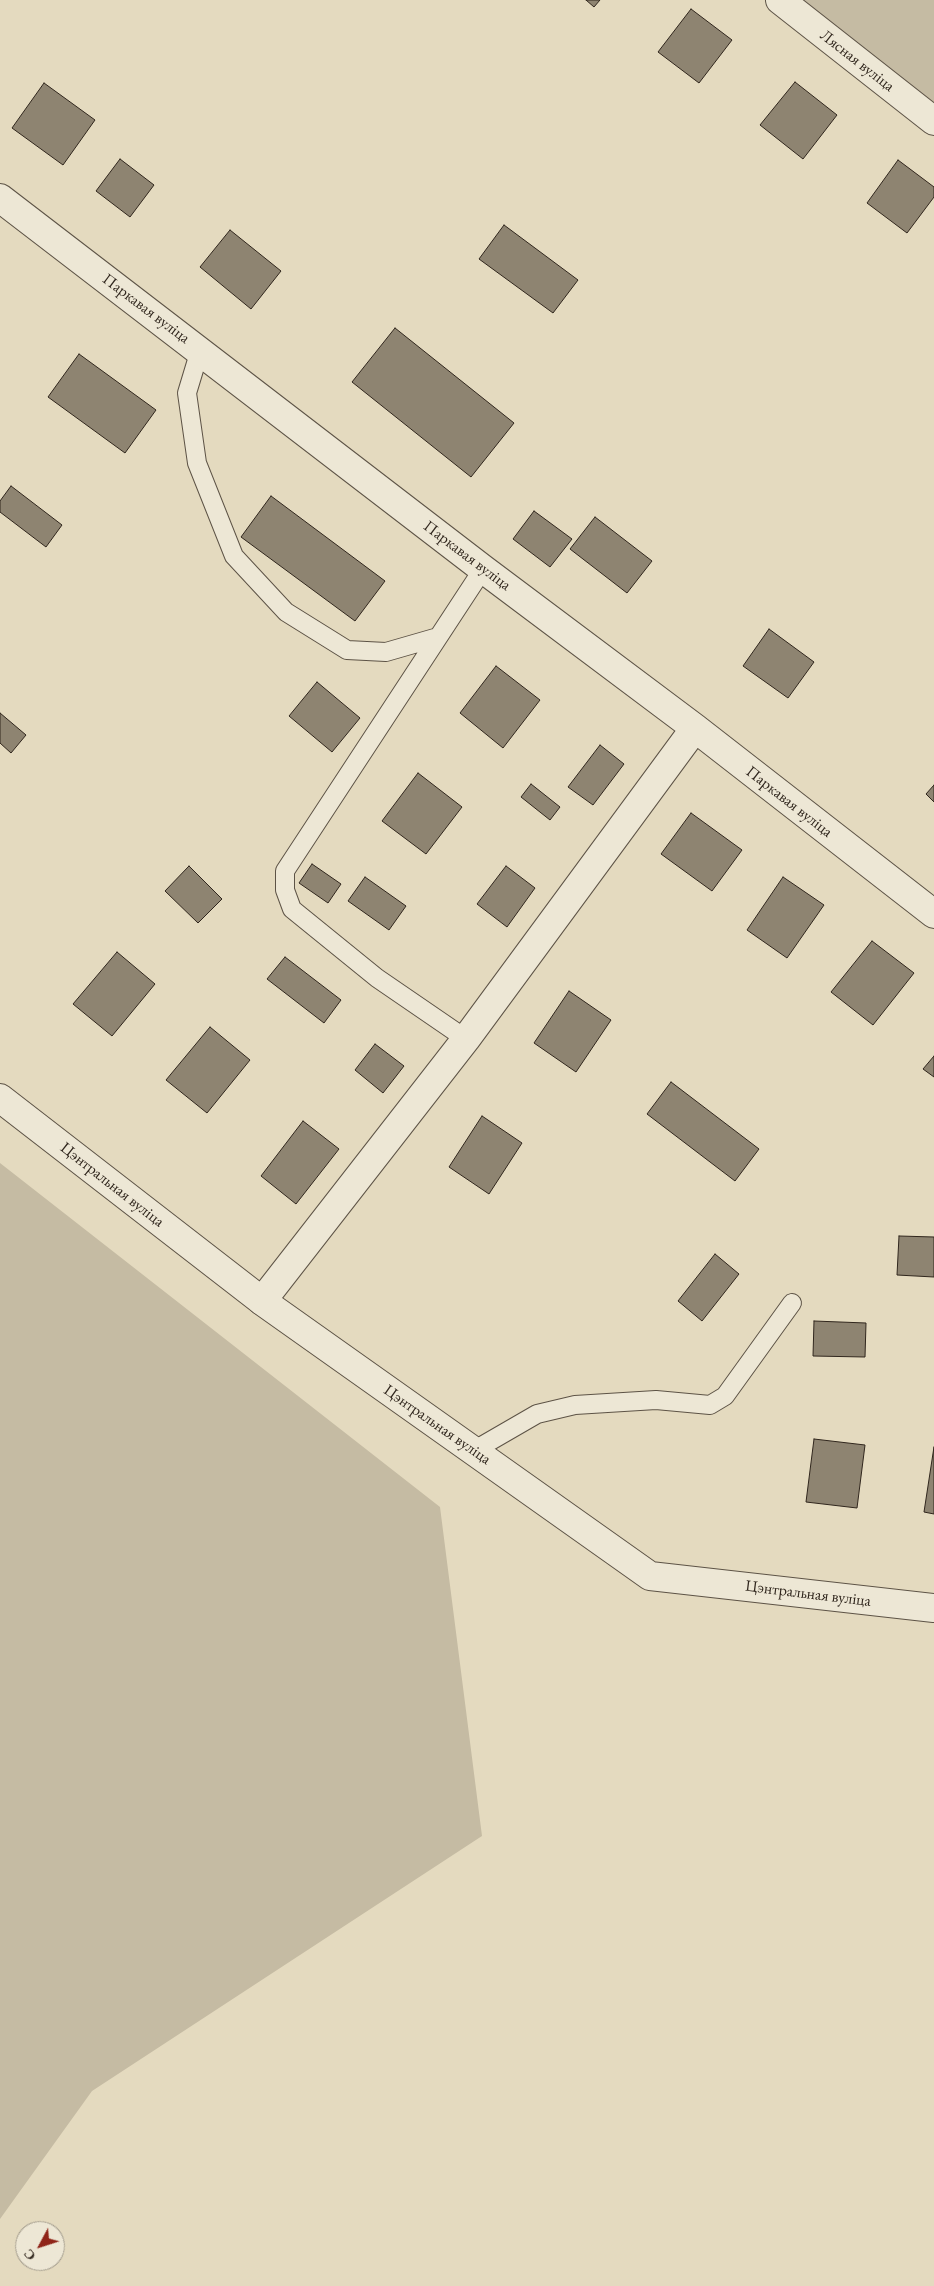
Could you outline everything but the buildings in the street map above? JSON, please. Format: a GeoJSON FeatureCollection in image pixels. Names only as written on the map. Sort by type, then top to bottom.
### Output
{"type":"FeatureCollection","features":[{"type":"Feature","properties":{"kind":"street","name":"Лясная вуліца"},"geometry":{"type":"LineString","coordinates":[[780,0],[934,121]]}},
{"type":"Feature","properties":{"kind":"street","name":"Паркавая вуліца"},"geometry":{"type":"LineString","coordinates":[[0,198],[483,569],[695,728],[934,914]]}},
{"type":"Feature","properties":{"kind":"street"},"geometry":{"type":"LineString","coordinates":[[262,1301],[466,1040],[695,728]]}},
{"type":"Feature","properties":{"kind":"street","name":"Цэнтральная вуліца"},"geometry":{"type":"LineString","coordinates":[[0,1098],[262,1301],[650,1576],[934,1608]]}},
{"type":"Feature","properties":{"kind":"lane"},"geometry":{"type":"LineString","coordinates":[[200,350],[187,393],[197,463],[234,556],[286,612],[347,650],[386,652],[438,637]]}},
{"type":"Feature","properties":{"kind":"lane"},"geometry":{"type":"LineString","coordinates":[[466,1040],[361,966],[292,909],[284,890],[285,871],[483,569]]}},
{"type":"Feature","properties":{"kind":"lane"},"geometry":{"type":"LineString","coordinates":[[473,1451],[537,1414],[575,1405],[656,1400],[710,1405],[725,1396],[792,1303]]}},
{"type":"Feature","properties":{"kind":"shaded area"},"geometry":{"type":"Polygon","coordinates":[[[781,0],[934,0],[934,121],[781,0]]]}},
{"type":"Feature","properties":{"kind":"shaded area"},"geometry":{"type":"Polygon","coordinates":[[[0,1163],[440,1507],[482,1836],[92,2091],[0,2219],[0,1163]]]}}]}
